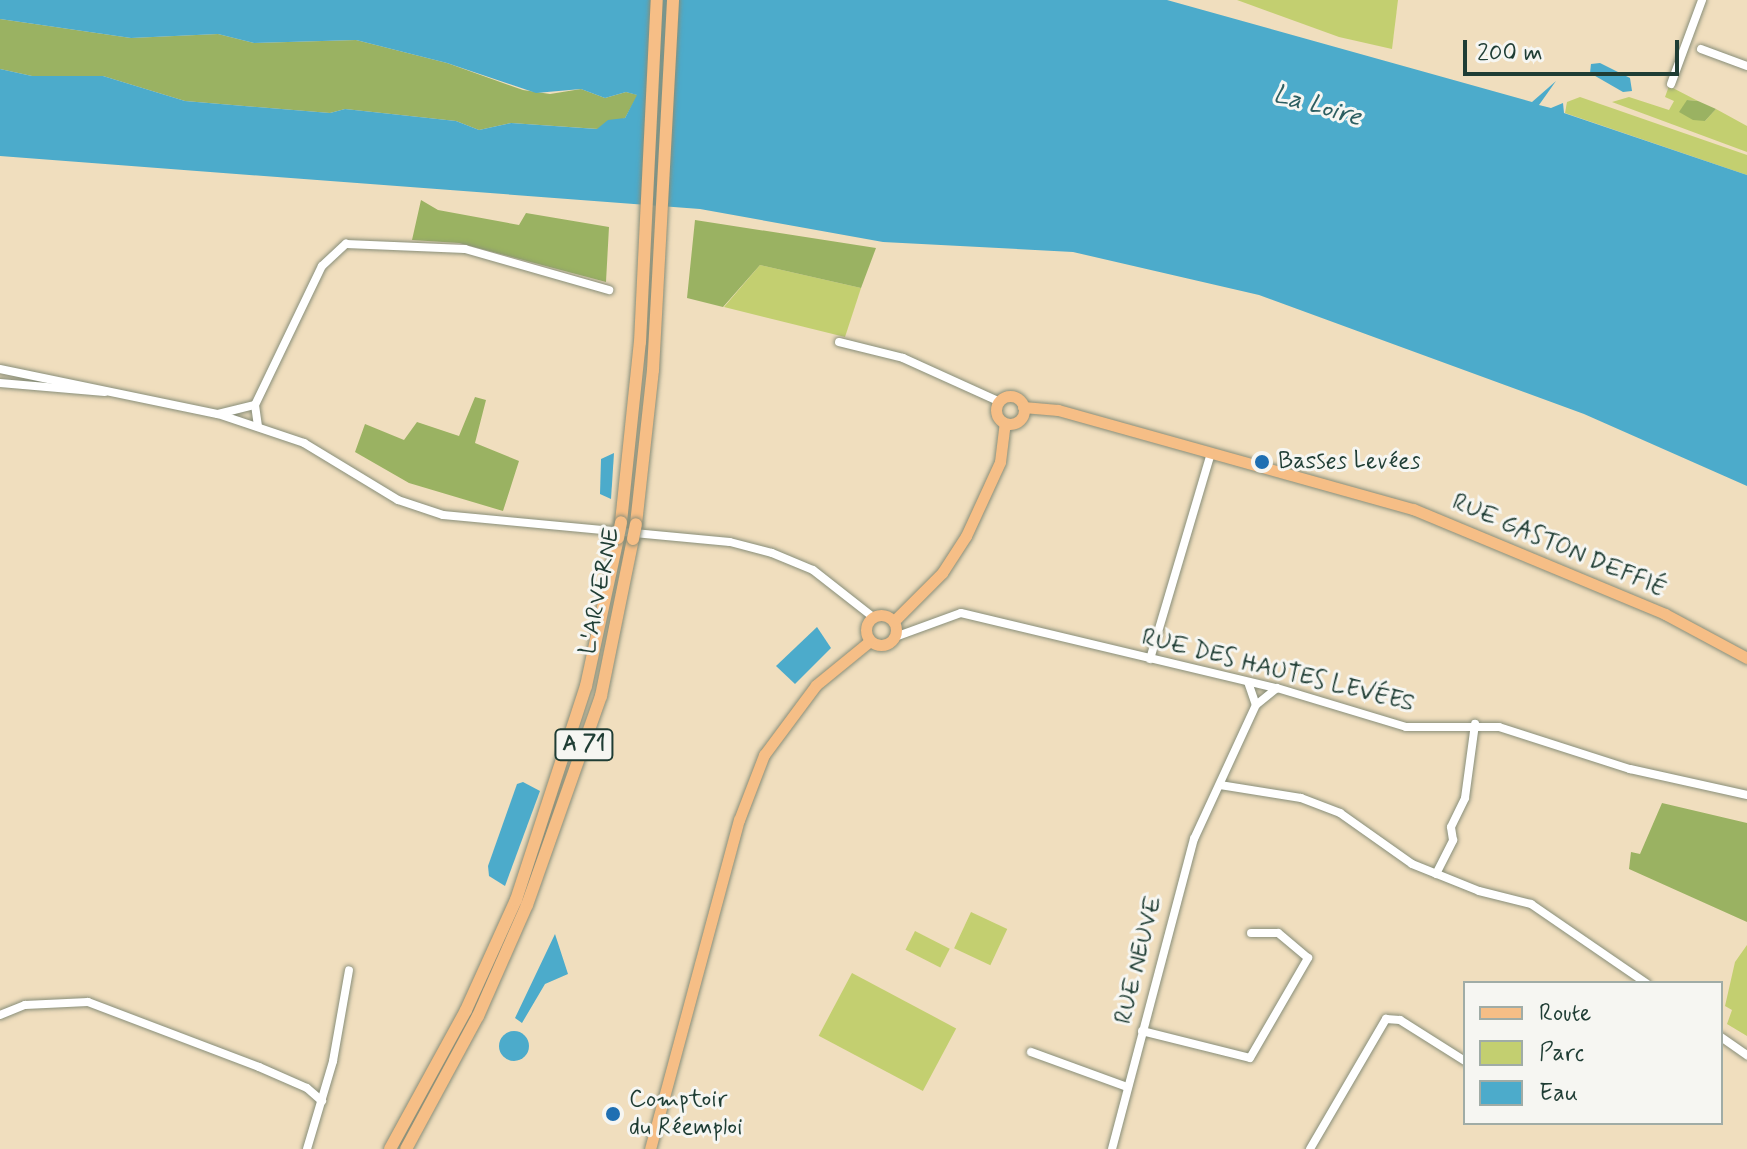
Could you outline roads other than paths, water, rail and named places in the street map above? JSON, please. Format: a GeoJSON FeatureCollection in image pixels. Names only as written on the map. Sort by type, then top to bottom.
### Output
{"type":"FeatureCollection","features":[{"type":"Feature","properties":{"kind":"highway","name":"L'ARVERNE"},"geometry":{"type":"LineString","coordinates":[[390,1149],[466,1010],[516,900],[586,686],[621,522],[636,395],[657,0]]}},
{"type":"Feature","properties":{"kind":"highway","name":"L'ARVERNE"},"geometry":{"type":"LineString","coordinates":[[406,1149],[478,1016],[527,905],[601,696],[636,524],[661,241],[673,0]]}},
{"type":"Feature","properties":{"kind":"main road"},"geometry":{"type":"LineString","coordinates":[[870,641],[884,645],[895,637],[894,621],[942,573],[966,536],[1000,462],[1005,424],[996,414],[998,401],[1012,396],[1023,407],[1020,420],[1005,424]]}},
{"type":"Feature","properties":{"kind":"main road","name":"RUE GASTON DEFFIÉ"},"geometry":{"type":"LineString","coordinates":[[1023,407],[1058,410],[1210,456],[1413,509],[1665,614],[1747,658]]}},
{"type":"Feature","properties":{"kind":"main road"},"geometry":{"type":"LineString","coordinates":[[870,641],[866,628],[873,617],[882,615],[894,621]]}},
{"type":"Feature","properties":{"kind":"main road"},"geometry":{"type":"LineString","coordinates":[[650,1149],[749,790],[794,710],[870,641]]}},
{"type":"Feature","properties":{"kind":"street"},"geometry":{"type":"LineString","coordinates":[[1671,84],[1702,0]]}},
{"type":"Feature","properties":{"kind":"street"},"geometry":{"type":"LineString","coordinates":[[1701,49],[1747,66]]}},
{"type":"Feature","properties":{"kind":"street"},"geometry":{"type":"LineString","coordinates":[[258,427],[255,405],[322,266],[346,244],[465,249],[609,290]]}},
{"type":"Feature","properties":{"kind":"street"},"geometry":{"type":"LineString","coordinates":[[839,342],[903,358],[998,401]]}},
{"type":"Feature","properties":{"kind":"street"},"geometry":{"type":"LineString","coordinates":[[0,369],[121,390],[258,427],[314,448],[398,500],[443,515],[730,542],[772,553],[813,570],[873,617]]}},
{"type":"Feature","properties":{"kind":"street"},"geometry":{"type":"LineString","coordinates":[[0,383],[121,390]]}},
{"type":"Feature","properties":{"kind":"street"},"geometry":{"type":"LineString","coordinates":[[218,414],[255,405]]}},
{"type":"Feature","properties":{"kind":"street"},"geometry":{"type":"LineString","coordinates":[[1150,659],[1210,456]]}},
{"type":"Feature","properties":{"kind":"street","name":"RUE DES HAUTES LEVÉES"},"geometry":{"type":"LineString","coordinates":[[895,637],[961,613],[1277,688],[1406,727],[1427,730],[1475,724],[1630,769],[1747,795]]}},
{"type":"Feature","properties":{"kind":"street"},"geometry":{"type":"LineString","coordinates":[[1248,682],[1256,705],[1277,688]]}},
{"type":"Feature","properties":{"kind":"street","name":"RUE NEUVE"},"geometry":{"type":"LineString","coordinates":[[1112,1149],[1177,887],[1256,705]]}},
{"type":"Feature","properties":{"kind":"street"},"geometry":{"type":"LineString","coordinates":[[1436,874],[1453,840],[1451,827],[1465,798],[1475,724]]}},
{"type":"Feature","properties":{"kind":"street"},"geometry":{"type":"LineString","coordinates":[[1220,785],[1301,798],[1340,813],[1412,864],[1531,904],[1643,981]]}},
{"type":"Feature","properties":{"kind":"street"},"geometry":{"type":"LineString","coordinates":[[1142,1031],[1250,1058],[1308,958],[1278,933],[1251,933]]}},
{"type":"Feature","properties":{"kind":"street"},"geometry":{"type":"LineString","coordinates":[[307,1149],[322,1101],[349,970]]}},
{"type":"Feature","properties":{"kind":"street"},"geometry":{"type":"LineString","coordinates":[[0,1015],[25,1005],[88,1002],[259,1067],[307,1088],[322,1101]]}},
{"type":"Feature","properties":{"kind":"street"},"geometry":{"type":"LineString","coordinates":[[1310,1149],[1386,1019],[1400,1020],[1463,1060]]}},
{"type":"Feature","properties":{"kind":"street"},"geometry":{"type":"LineString","coordinates":[[1723,1038],[1747,1055]]}},
{"type":"Feature","properties":{"kind":"street"},"geometry":{"type":"LineString","coordinates":[[1031,1052],[1127,1087]]}},
{"type":"Feature","properties":{"kind":"water","name":"La Loire"},"geometry":{"type":"Polygon","coordinates":[[[0,0],[1167,0],[1532,102],[1556,81],[1539,105],[1551,108],[1563,103],[1564,113],[1747,175],[1747,486],[1584,414],[1259,295],[1073,252],[883,242],[700,209],[0,156],[0,69],[32,76],[103,76],[185,101],[330,113],[345,109],[456,121],[479,130],[511,123],[597,129],[608,120],[625,118],[637,95],[626,92],[605,98],[581,89],[536,93],[447,63],[356,40],[254,43],[218,34],[131,38],[0,19],[0,0]]]}},
{"type":"Feature","properties":{"kind":"water"},"geometry":{"type":"Polygon","coordinates":[[[1600,63],[1630,78],[1632,91],[1623,92],[1590,73],[1591,64],[1600,63]]]}},
{"type":"Feature","properties":{"kind":"water"},"geometry":{"type":"Polygon","coordinates":[[[614,453],[611,499],[600,494],[601,459],[614,453]]]}},
{"type":"Feature","properties":{"kind":"water"},"geometry":{"type":"Polygon","coordinates":[[[817,627],[831,648],[795,684],[776,666],[817,627]]]}},
{"type":"Feature","properties":{"kind":"water"},"geometry":{"type":"Polygon","coordinates":[[[523,782],[540,791],[505,886],[489,876],[488,866],[517,784],[523,782]]]}},
{"type":"Feature","properties":{"kind":"water"},"geometry":{"type":"Polygon","coordinates":[[[555,934],[568,974],[545,984],[522,1023],[515,1018],[555,934]]]}},
{"type":"Feature","properties":{"kind":"water"},"geometry":{"type":"Polygon","coordinates":[[[514,1031],[525,1035],[529,1046],[525,1057],[514,1061],[503,1057],[499,1046],[503,1035],[514,1031]]]}},
{"type":"Feature","properties":{"kind":"place","name":"Basses Levées"},"geometry":{"type":"Point","coordinates":[1262,462]}},
{"type":"Feature","properties":{"kind":"place","name":"Comptoir du Réemploi"},"geometry":{"type":"Point","coordinates":[613,1114]}}]}
